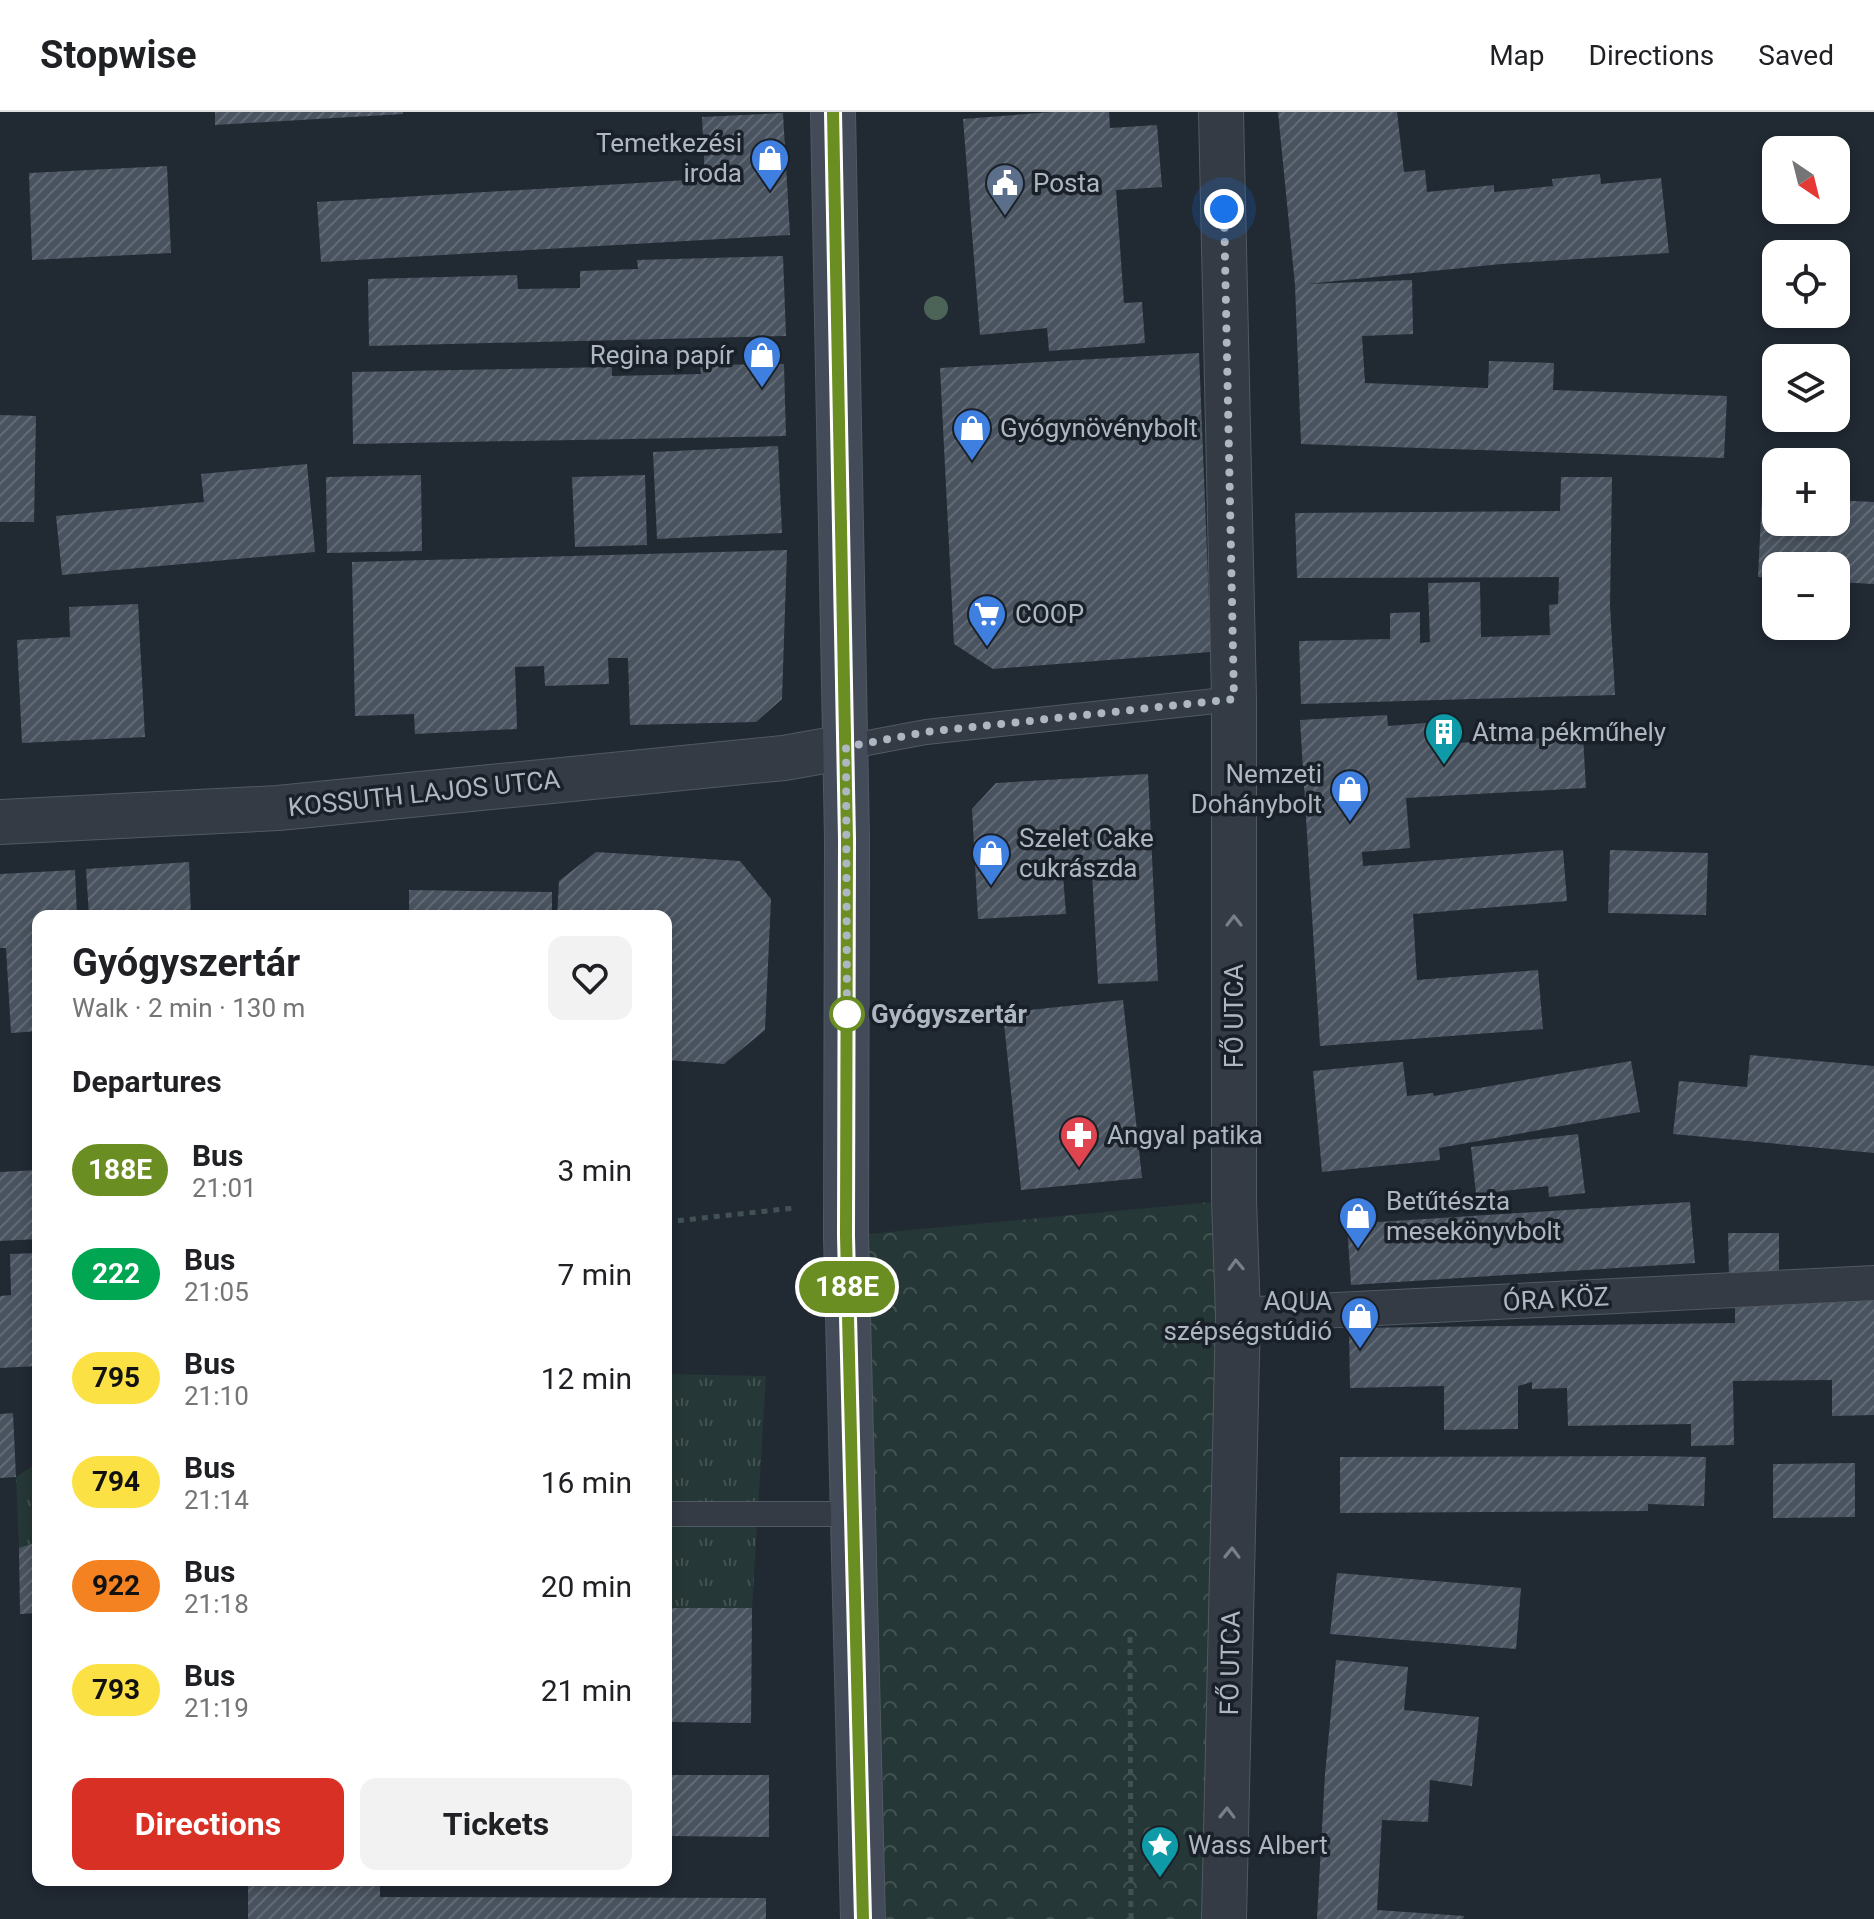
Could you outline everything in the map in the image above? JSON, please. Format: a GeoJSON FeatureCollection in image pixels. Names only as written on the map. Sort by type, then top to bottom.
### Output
{"type":"FeatureCollection","features":[{"type":"Feature","properties":{"kind":"main road"},"geometry":{"type":"LineString","coordinates":[[833,112],[846,747],[847,1202],[863,1919]]}},
{"type":"Feature","properties":{"kind":"street","name":"FŐ UTCA"},"geometry":{"type":"LineString","coordinates":[[1221,112],[1234,699],[1234,1200],[1238,1315],[1224,1919]]}},
{"type":"Feature","properties":{"kind":"street","name":"KOSSUTH LAJOS UTCA"},"geometry":{"type":"LineString","coordinates":[[0,822],[278,808],[784,758],[846,747]]}},
{"type":"Feature","properties":{"kind":"street","name":"ÓRA KÖZ"},"geometry":{"type":"LineString","coordinates":[[1238,1315],[1874,1283]]}},
{"type":"Feature","properties":{"kind":"lane"},"geometry":{"type":"LineString","coordinates":[[846,747],[926,732],[1234,699]]}},
{"type":"Feature","properties":{"kind":"lane"},"geometry":{"type":"LineString","coordinates":[[672,1514],[854,1514]]}},
{"type":"Feature","properties":{"kind":"path"},"geometry":{"type":"LineString","coordinates":[[672,1221],[847,1202]]}},
{"type":"Feature","properties":{"kind":"path"},"geometry":{"type":"LineString","coordinates":[[1130,1637],[1131,1919]]}},
{"type":"Feature","properties":{"kind":"green space"},"geometry":{"type":"Polygon","coordinates":[[[1234,1200],[1224,1919],[863,1919],[846,1236],[1234,1200]]]}},
{"type":"Feature","properties":{"kind":"green space"},"geometry":{"type":"Polygon","coordinates":[[[672,1374],[766,1376],[752,1608],[672,1608],[672,1374]]]}},
{"type":"Feature","properties":{"kind":"green space"},"geometry":{"type":"Polygon","coordinates":[[[32,1466],[32,1544],[19,1548],[16,1477],[32,1466]]]}},
{"type":"Feature","properties":{"kind":"building"},"geometry":{"type":"Polygon","coordinates":[[[215,112],[403,112],[403,114],[215,125],[215,112]]]}},
{"type":"Feature","properties":{"kind":"building"},"geometry":{"type":"Polygon","coordinates":[[[1052,112],[1109,112],[1110,128],[1157,125],[1162,187],[1116,190],[1124,303],[1142,302],[1145,343],[1049,351],[1047,328],[980,335],[963,119],[1052,112]]]}},
{"type":"Feature","properties":{"kind":"building"},"geometry":{"type":"Polygon","coordinates":[[[1278,112],[1397,112],[1404,172],[1425,170],[1427,192],[1494,185],[1494,192],[1553,186],[1552,179],[1600,174],[1601,184],[1661,178],[1669,253],[1501,264],[1307,284],[1412,280],[1413,334],[1362,336],[1365,383],[1488,388],[1489,361],[1554,363],[1553,390],[1727,396],[1724,458],[1301,444],[1295,285],[1278,112]]]}},
{"type":"Feature","properties":{"kind":"building"},"geometry":{"type":"Polygon","coordinates":[[[783,113],[790,235],[321,262],[317,202],[705,179],[702,117],[783,113]]]}},
{"type":"Feature","properties":{"kind":"building"},"geometry":{"type":"Polygon","coordinates":[[[167,166],[171,253],[32,260],[29,173],[167,166]]]}},
{"type":"Feature","properties":{"kind":"building"},"geometry":{"type":"Polygon","coordinates":[[[783,256],[786,336],[369,346],[368,279],[517,275],[518,289],[580,288],[580,271],[638,269],[637,260],[783,256]]]}},
{"type":"Feature","properties":{"kind":"building"},"geometry":{"type":"Polygon","coordinates":[[[1199,353],[1211,652],[993,669],[954,644],[940,368],[1199,353]]]}},
{"type":"Feature","properties":{"kind":"building"},"geometry":{"type":"Polygon","coordinates":[[[784,364],[786,436],[353,444],[352,372],[612,367],[612,376],[701,374],[700,365],[784,364]]]}},
{"type":"Feature","properties":{"kind":"building"},"geometry":{"type":"Polygon","coordinates":[[[0,415],[36,416],[34,522],[0,522],[0,415]]]}},
{"type":"Feature","properties":{"kind":"building"},"geometry":{"type":"Polygon","coordinates":[[[778,446],[782,533],[657,539],[653,452],[778,446]]]}},
{"type":"Feature","properties":{"kind":"building"},"geometry":{"type":"Polygon","coordinates":[[[307,464],[315,552],[62,575],[56,516],[204,502],[201,474],[307,464]]]}},
{"type":"Feature","properties":{"kind":"building"},"geometry":{"type":"Polygon","coordinates":[[[421,475],[422,551],[327,553],[326,477],[421,475]]]}},
{"type":"Feature","properties":{"kind":"building"},"geometry":{"type":"Polygon","coordinates":[[[645,475],[647,545],[575,547],[572,477],[645,475]]]}},
{"type":"Feature","properties":{"kind":"building"},"geometry":{"type":"Polygon","coordinates":[[[1561,477],[1612,477],[1610,605],[1615,695],[1301,704],[1299,641],[1390,639],[1390,613],[1420,612],[1420,643],[1430,642],[1428,583],[1480,582],[1481,637],[1550,635],[1549,605],[1558,604],[1559,577],[1297,578],[1295,513],[1560,511],[1561,477]]]}},
{"type":"Feature","properties":{"kind":"building"},"geometry":{"type":"Polygon","coordinates":[[[1762,496],[1762,536],[1850,536],[1850,501],[1874,502],[1874,584],[1850,583],[1850,552],[1762,552],[1762,577],[1758,577],[1762,496]]]}},
{"type":"Feature","properties":{"kind":"building"},"geometry":{"type":"Polygon","coordinates":[[[787,550],[782,699],[756,722],[630,725],[628,658],[608,658],[609,684],[545,686],[544,666],[515,667],[517,729],[415,734],[414,714],[355,716],[352,562],[787,550]]]}},
{"type":"Feature","properties":{"kind":"building"},"geometry":{"type":"Polygon","coordinates":[[[138,604],[145,737],[22,743],[17,640],[70,637],[69,607],[138,604]]]}},
{"type":"Feature","properties":{"kind":"building"},"geometry":{"type":"Polygon","coordinates":[[[1387,715],[1388,726],[1437,722],[1438,744],[1583,736],[1586,788],[1406,798],[1410,848],[1362,852],[1363,866],[1563,850],[1567,901],[1413,914],[1417,980],[1538,970],[1543,1029],[1320,1046],[1300,720],[1387,715]]]}},
{"type":"Feature","properties":{"kind":"building"},"geometry":{"type":"Polygon","coordinates":[[[1148,774],[1158,981],[1098,984],[1092,873],[1063,875],[1066,914],[978,919],[972,809],[996,783],[1148,774]]]}},
{"type":"Feature","properties":{"kind":"building"},"geometry":{"type":"Polygon","coordinates":[[[1610,850],[1708,853],[1706,915],[1608,913],[1610,850]]]}},
{"type":"Feature","properties":{"kind":"building"},"geometry":{"type":"Polygon","coordinates":[[[596,852],[740,861],[771,899],[765,1030],[724,1064],[672,1060],[672,910],[557,910],[559,881],[596,852]]]}},
{"type":"Feature","properties":{"kind":"building"},"geometry":{"type":"Polygon","coordinates":[[[189,862],[191,910],[89,910],[86,869],[189,862]]]}},
{"type":"Feature","properties":{"kind":"building"},"geometry":{"type":"Polygon","coordinates":[[[75,870],[77,910],[32,910],[32,1031],[11,1033],[6,948],[0,948],[0,874],[75,870]]]}},
{"type":"Feature","properties":{"kind":"building"},"geometry":{"type":"Polygon","coordinates":[[[409,890],[552,892],[552,910],[409,910],[409,890]]]}},
{"type":"Feature","properties":{"kind":"building"},"geometry":{"type":"Polygon","coordinates":[[[1123,1000],[1142,1178],[1021,1190],[1003,1013],[1123,1000]]]}},
{"type":"Feature","properties":{"kind":"building"},"geometry":{"type":"Polygon","coordinates":[[[1750,1055],[1874,1066],[1874,1153],[1673,1134],[1679,1081],[1747,1087],[1750,1055]]]}},
{"type":"Feature","properties":{"kind":"building"},"geometry":{"type":"Polygon","coordinates":[[[1631,1061],[1640,1112],[1439,1148],[1440,1160],[1322,1172],[1313,1071],[1403,1062],[1407,1096],[1433,1093],[1434,1096],[1631,1061]]]}},
{"type":"Feature","properties":{"kind":"building"},"geometry":{"type":"Polygon","coordinates":[[[1578,1134],[1585,1193],[1549,1197],[1548,1186],[1476,1194],[1471,1147],[1578,1134]]]}},
{"type":"Feature","properties":{"kind":"building"},"geometry":{"type":"Polygon","coordinates":[[[32,1170],[32,1239],[0,1241],[0,1172],[32,1170]]]}},
{"type":"Feature","properties":{"kind":"building"},"geometry":{"type":"Polygon","coordinates":[[[1690,1202],[1695,1263],[1351,1285],[1347,1224],[1690,1202]]]}},
{"type":"Feature","properties":{"kind":"building"},"geometry":{"type":"Polygon","coordinates":[[[1728,1233],[1779,1233],[1779,1278],[1729,1278],[1728,1233]]]}},
{"type":"Feature","properties":{"kind":"building"},"geometry":{"type":"Polygon","coordinates":[[[32,1253],[32,1366],[0,1368],[0,1296],[11,1295],[10,1254],[32,1253]]]}},
{"type":"Feature","properties":{"kind":"building"},"geometry":{"type":"Polygon","coordinates":[[[1874,1299],[1874,1415],[1832,1416],[1832,1380],[1733,1381],[1734,1445],[1691,1446],[1691,1424],[1568,1426],[1567,1388],[1532,1389],[1532,1382],[1518,1386],[1518,1429],[1444,1430],[1444,1386],[1350,1388],[1349,1328],[1735,1323],[1735,1300],[1874,1299]]]}},
{"type":"Feature","properties":{"kind":"building"},"geometry":{"type":"Polygon","coordinates":[[[13,1413],[16,1477],[0,1478],[0,1414],[13,1413]]]}},
{"type":"Feature","properties":{"kind":"building"},"geometry":{"type":"Polygon","coordinates":[[[1340,1457],[1706,1457],[1704,1506],[1648,1504],[1648,1511],[1340,1513],[1340,1457]]]}},
{"type":"Feature","properties":{"kind":"building"},"geometry":{"type":"Polygon","coordinates":[[[1855,1463],[1855,1517],[1773,1518],[1773,1464],[1855,1463]]]}},
{"type":"Feature","properties":{"kind":"building"},"geometry":{"type":"Polygon","coordinates":[[[32,1544],[32,1613],[20,1614],[19,1548],[32,1544]]]}},
{"type":"Feature","properties":{"kind":"building"},"geometry":{"type":"Polygon","coordinates":[[[1337,1573],[1521,1588],[1516,1649],[1330,1634],[1337,1573]]]}},
{"type":"Feature","properties":{"kind":"building"},"geometry":{"type":"Polygon","coordinates":[[[672,1608],[752,1608],[751,1723],[672,1722],[672,1608]]]}},
{"type":"Feature","properties":{"kind":"building"},"geometry":{"type":"Polygon","coordinates":[[[1336,1660],[1408,1667],[1404,1710],[1479,1717],[1472,1786],[1430,1780],[1428,1822],[1382,1820],[1377,1910],[1464,1916],[1463,1919],[1317,1919],[1325,1774],[1336,1660]]]}},
{"type":"Feature","properties":{"kind":"building"},"geometry":{"type":"Polygon","coordinates":[[[672,1775],[769,1775],[769,1837],[672,1836],[672,1775]]]}},
{"type":"Feature","properties":{"kind":"building"},"geometry":{"type":"Polygon","coordinates":[[[248,1886],[380,1886],[380,1897],[766,1898],[766,1919],[248,1919],[248,1886]]]}},
{"type":"Feature","properties":{"kind":"bus line","name":"188E"},"geometry":{"type":"LineString","coordinates":[[833,112],[847,839],[846,1236],[863,1919]]}},
{"type":"Feature","properties":{"kind":"place","name":"Temetkezési iroda"},"geometry":{"type":"Point","coordinates":[770,192]}},
{"type":"Feature","properties":{"kind":"place","name":"Posta"},"geometry":{"type":"Point","coordinates":[1005,217]}},
{"type":"Feature","properties":{"kind":"place","name":"Regina papír"},"geometry":{"type":"Point","coordinates":[762,389]}},
{"type":"Feature","properties":{"kind":"place","name":"Gyógynövénybolt"},"geometry":{"type":"Point","coordinates":[972,462]}},
{"type":"Feature","properties":{"kind":"place","name":"COOP"},"geometry":{"type":"Point","coordinates":[987,648]}},
{"type":"Feature","properties":{"kind":"place","name":"Atma pékműhely"},"geometry":{"type":"Point","coordinates":[1444,766]}},
{"type":"Feature","properties":{"kind":"place","name":"Nemzeti Dohánybolt"},"geometry":{"type":"Point","coordinates":[1350,823]}},
{"type":"Feature","properties":{"kind":"place","name":"Szelet Cake cukrászda"},"geometry":{"type":"Point","coordinates":[991,887]}},
{"type":"Feature","properties":{"kind":"place","name":"Gyógyszertár"},"geometry":{"type":"Point","coordinates":[847,1014]}},
{"type":"Feature","properties":{"kind":"place","name":"Angyal patika"},"geometry":{"type":"Point","coordinates":[1079,1169]}},
{"type":"Feature","properties":{"kind":"place","name":"Betűtészta mesekönyvbolt"},"geometry":{"type":"Point","coordinates":[1358,1250]}},
{"type":"Feature","properties":{"kind":"place","name":"AQUA szépségstúdió"},"geometry":{"type":"Point","coordinates":[1360,1350]}},
{"type":"Feature","properties":{"kind":"place","name":"Wass Albert"},"geometry":{"type":"Point","coordinates":[1160,1879]}},
{"type":"Feature","properties":{"kind":"route"},"geometry":{"type":"LineString","coordinates":[[847,1014],[847,1018],[846,747],[926,732],[1234,699],[1224,209]]}}]}
